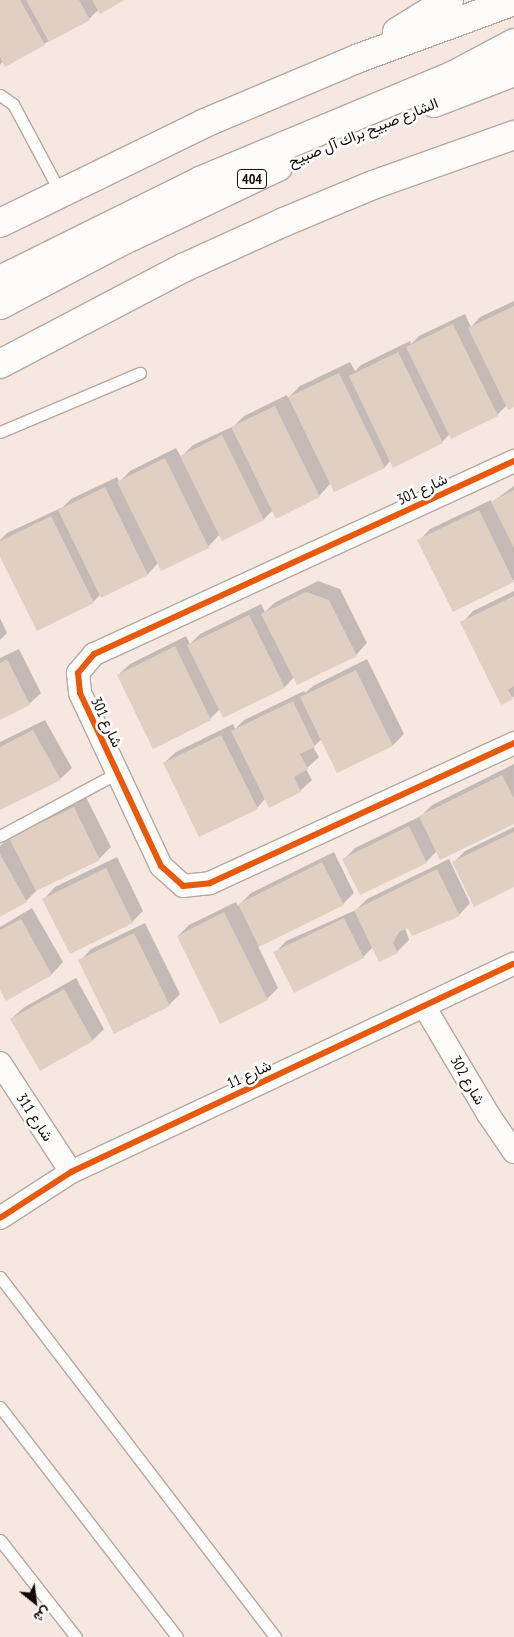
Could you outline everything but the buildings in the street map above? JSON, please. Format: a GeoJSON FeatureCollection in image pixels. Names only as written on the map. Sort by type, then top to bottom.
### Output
{"type":"FeatureCollection","features":[{"type":"Feature","properties":{"kind":"main road"},"geometry":{"type":"LineString","coordinates":[[359,58],[449,0]]}},
{"type":"Feature","properties":{"kind":"main road"},"geometry":{"type":"LineString","coordinates":[[2,216],[60,192],[206,123],[359,58],[514,1]]}},
{"type":"Feature","properties":{"kind":"main road"},"geometry":{"type":"LineString","coordinates":[[0,280],[193,184],[298,137],[452,76],[514,43]]}},
{"type":"Feature","properties":{"kind":"main road","name":"الشارع صبيح براك آل صبيح"},"geometry":{"type":"LineString","coordinates":[[0,305],[209,198],[392,119],[514,72]]}},
{"type":"Feature","properties":{"kind":"main road"},"geometry":{"type":"LineString","coordinates":[[0,364],[183,268],[284,222],[373,185],[514,135]]}},
{"type":"Feature","properties":{"kind":"street","name":"شارع 301"},"geometry":{"type":"LineString","coordinates":[[514,461],[94,654],[78,673],[80,693],[162,866],[183,886],[210,883],[514,743]]}},
{"type":"Feature","properties":{"kind":"street","name":"شارع 11"},"geometry":{"type":"LineString","coordinates":[[0,1218],[71,1172],[514,964]]}},
{"type":"Feature","properties":{"kind":"street","name":"شارع 302"},"geometry":{"type":"LineString","coordinates":[[424,1006],[488,1114],[514,1152]]}},
{"type":"Feature","properties":{"kind":"street","name":"شارع 311"},"geometry":{"type":"LineString","coordinates":[[0,1063],[71,1172]]}},
{"type":"Feature","properties":{"kind":"lane"},"geometry":{"type":"LineString","coordinates":[[0,96],[13,104],[60,192]]}},
{"type":"Feature","properties":{"kind":"lane"},"geometry":{"type":"LineString","coordinates":[[0,432],[140,373]]}},
{"type":"Feature","properties":{"kind":"lane"},"geometry":{"type":"LineString","coordinates":[[0,836],[117,773]]}},
{"type":"Feature","properties":{"kind":"lane"},"geometry":{"type":"LineString","coordinates":[[1,1281],[275,1637]]}},
{"type":"Feature","properties":{"kind":"lane"},"geometry":{"type":"LineString","coordinates":[[0,1407],[177,1637]]}},
{"type":"Feature","properties":{"kind":"lane"},"geometry":{"type":"LineString","coordinates":[[0,1540],[76,1637]]}},
{"type":"Feature","properties":{"kind":"cycle path"},"geometry":{"type":"LineString","coordinates":[[514,461],[94,654],[78,673],[80,693],[161,866],[183,886],[210,883],[514,743]]}},
{"type":"Feature","properties":{"kind":"cycle path"},"geometry":{"type":"LineString","coordinates":[[0,1218],[71,1172],[514,964]]}}]}
